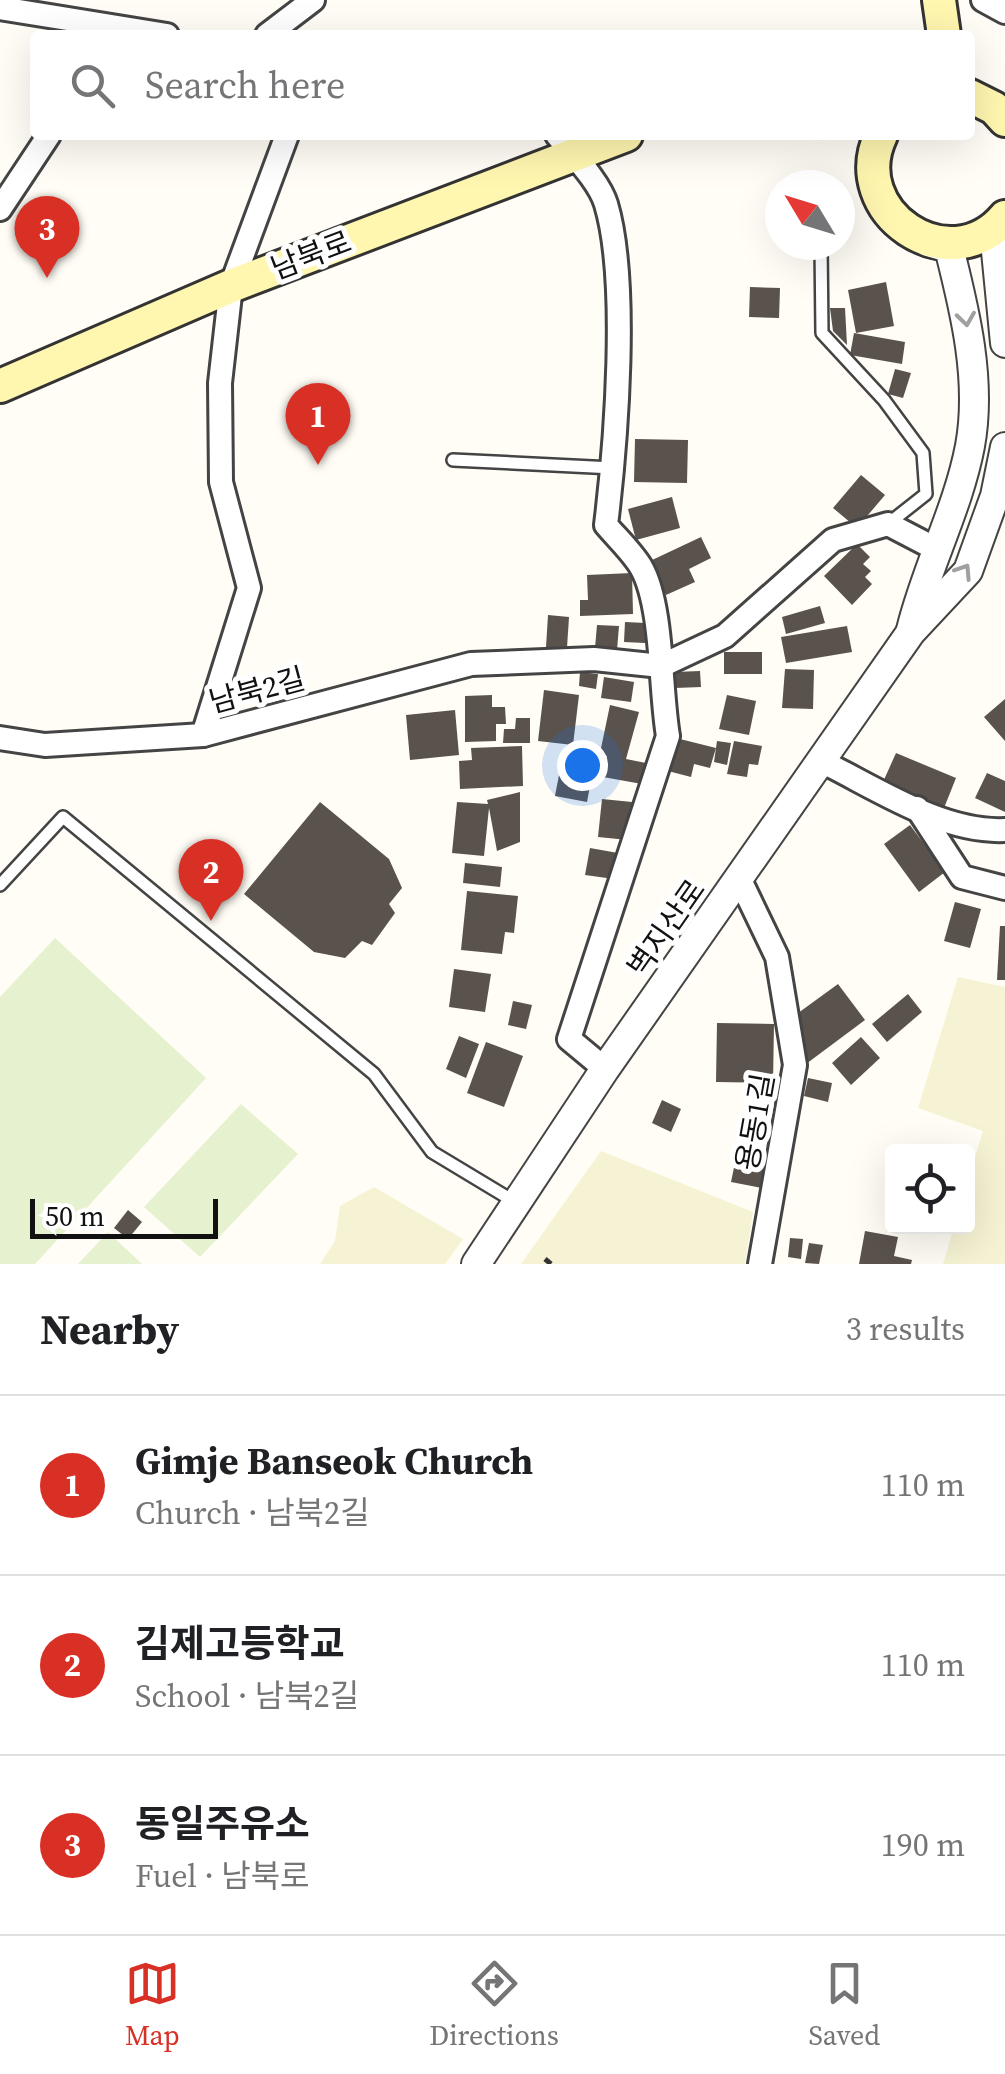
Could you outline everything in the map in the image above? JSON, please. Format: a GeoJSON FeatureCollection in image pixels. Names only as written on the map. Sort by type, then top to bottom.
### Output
{"type":"FeatureCollection","features":[{"type":"Feature","properties":{"kind":"main road"},"geometry":{"type":"LineString","coordinates":[[939,0],[943,30]]}},
{"type":"Feature","properties":{"kind":"main road"},"geometry":{"type":"LineString","coordinates":[[975,98],[994,108],[1005,120]]}},
{"type":"Feature","properties":{"kind":"main road","name":"남북로"},"geometry":{"type":"LineString","coordinates":[[0,386],[564,144],[592,140]]}},
{"type":"Feature","properties":{"kind":"main road"},"geometry":{"type":"LineString","coordinates":[[880,140],[873,164],[876,189],[886,212],[904,230],[926,241],[946,244],[995,226]]}},
{"type":"Feature","properties":{"kind":"street"},"geometry":{"type":"LineString","coordinates":[[274,30],[314,0]]}},
{"type":"Feature","properties":{"kind":"street"},"geometry":{"type":"LineString","coordinates":[[983,0],[1005,12]]}},
{"type":"Feature","properties":{"kind":"street"},"geometry":{"type":"LineString","coordinates":[[0,8],[52,7],[79,28],[104,30]]}},
{"type":"Feature","properties":{"kind":"street"},"geometry":{"type":"LineString","coordinates":[[0,209],[46,140]]}},
{"type":"Feature","properties":{"kind":"street","name":"남북2길"},"geometry":{"type":"LineString","coordinates":[[203,735],[249,588],[221,482],[220,383],[230,286],[286,140]]}},
{"type":"Feature","properties":{"kind":"street"},"geometry":{"type":"LineString","coordinates":[[564,144],[606,201],[617,293],[614,468],[606,525],[642,569],[661,666],[659,686],[668,736],[570,1039],[605,1070]]}},
{"type":"Feature","properties":{"kind":"street"},"geometry":{"type":"LineString","coordinates":[[995,226],[1005,343]]}},
{"type":"Feature","properties":{"kind":"street","name":"벽지산로"},"geometry":{"type":"LineString","coordinates":[[911,632],[970,448],[972,371],[964,306],[950,248],[926,241]]}},
{"type":"Feature","properties":{"kind":"street","name":"벽지산로"},"geometry":{"type":"LineString","coordinates":[[476,1264],[605,1070],[911,632],[968,571],[995,496],[1005,447]]}},
{"type":"Feature","properties":{"kind":"street"},"geometry":{"type":"LineString","coordinates":[[661,666],[725,636],[832,540],[888,524],[936,549]]}},
{"type":"Feature","properties":{"kind":"street","name":"남북2길"},"geometry":{"type":"LineString","coordinates":[[203,735],[471,664],[594,658],[661,666]]}},
{"type":"Feature","properties":{"kind":"street"},"geometry":{"type":"LineString","coordinates":[[0,738],[45,745],[203,735]]}},
{"type":"Feature","properties":{"kind":"street"},"geometry":{"type":"LineString","coordinates":[[821,761],[917,808],[982,830],[1005,830]]}},
{"type":"Feature","properties":{"kind":"street"},"geometry":{"type":"LineString","coordinates":[[917,808],[962,877],[1005,888]]}},
{"type":"Feature","properties":{"kind":"street","name":"용동1길"},"geometry":{"type":"LineString","coordinates":[[740,880],[777,957],[795,1064],[760,1264]]}},
{"type":"Feature","properties":{"kind":"lane"},"geometry":{"type":"LineString","coordinates":[[821,260],[822,333],[884,400],[923,453],[926,494],[888,524]]}},
{"type":"Feature","properties":{"kind":"lane"},"geometry":{"type":"LineString","coordinates":[[454,460],[614,468]]}},
{"type":"Feature","properties":{"kind":"lane"},"geometry":{"type":"LineString","coordinates":[[0,885],[63,817],[374,1074],[432,1152],[518,1204]]}},
{"type":"Feature","properties":{"kind":"lane"},"geometry":{"type":"LineString","coordinates":[[0,864],[12,873]]}},
{"type":"Feature","properties":{"kind":"shaded area"},"geometry":{"type":"Polygon","coordinates":[[[958,977],[1005,987],[1005,1264],[943,1264],[952,1234],[975,1234],[975,1157],[983,1131],[918,1108],[958,977]]]}},
{"type":"Feature","properties":{"kind":"shaded area"},"geometry":{"type":"Polygon","coordinates":[[[601,1151],[753,1212],[745,1264],[521,1264],[601,1151]]]}},
{"type":"Feature","properties":{"kind":"shaded area"},"geometry":{"type":"Polygon","coordinates":[[[374,1187],[463,1239],[445,1264],[320,1264],[335,1241],[340,1206],[374,1187]]]}},
{"type":"Feature","properties":{"kind":"green space"},"geometry":{"type":"Polygon","coordinates":[[[55,938],[206,1078],[35,1264],[0,1264],[0,997],[55,938]]]}},
{"type":"Feature","properties":{"kind":"green space"},"geometry":{"type":"Polygon","coordinates":[[[241,1104],[298,1154],[200,1257],[144,1207],[241,1104]]]}},
{"type":"Feature","properties":{"kind":"green space"},"geometry":{"type":"Polygon","coordinates":[[[108,1232],[142,1264],[78,1264],[108,1232]]]}},
{"type":"Feature","properties":{"kind":"building"},"geometry":{"type":"Polygon","coordinates":[[[886,282],[894,326],[856,333],[848,290],[886,282]]]}},
{"type":"Feature","properties":{"kind":"building"},"geometry":{"type":"Polygon","coordinates":[[[750,287],[780,288],[779,318],[749,317],[750,287]]]}},
{"type":"Feature","properties":{"kind":"building"},"geometry":{"type":"Polygon","coordinates":[[[830,308],[845,308],[847,345],[833,331],[830,308]]]}},
{"type":"Feature","properties":{"kind":"building"},"geometry":{"type":"Polygon","coordinates":[[[854,333],[905,342],[902,364],[850,355],[854,333]]]}},
{"type":"Feature","properties":{"kind":"building"},"geometry":{"type":"Polygon","coordinates":[[[895,369],[911,373],[903,398],[888,394],[895,369]]]}},
{"type":"Feature","properties":{"kind":"building"},"geometry":{"type":"Polygon","coordinates":[[[635,439],[688,440],[687,483],[634,482],[635,439]]]}},
{"type":"Feature","properties":{"kind":"building"},"geometry":{"type":"Polygon","coordinates":[[[861,475],[885,495],[857,528],[833,508],[861,475]]]}},
{"type":"Feature","properties":{"kind":"building"},"geometry":{"type":"Polygon","coordinates":[[[672,497],[680,528],[636,540],[628,509],[672,497]]]}},
{"type":"Feature","properties":{"kind":"building"},"geometry":{"type":"Polygon","coordinates":[[[701,537],[711,558],[689,569],[695,582],[666,595],[650,561],[701,537]]]}},
{"type":"Feature","properties":{"kind":"building"},"geometry":{"type":"Polygon","coordinates":[[[857,544],[870,557],[863,564],[871,571],[865,577],[872,584],[852,605],[824,576],[857,544]]]}},
{"type":"Feature","properties":{"kind":"building"},"geometry":{"type":"Polygon","coordinates":[[[632,573],[633,614],[580,616],[580,600],[588,600],[587,575],[632,573]]]}},
{"type":"Feature","properties":{"kind":"building"},"geometry":{"type":"Polygon","coordinates":[[[820,606],[825,623],[786,634],[782,617],[820,606]]]}},
{"type":"Feature","properties":{"kind":"building"},"geometry":{"type":"Polygon","coordinates":[[[548,615],[569,617],[567,648],[546,647],[548,615]]]}},
{"type":"Feature","properties":{"kind":"building"},"geometry":{"type":"Polygon","coordinates":[[[625,622],[646,623],[645,643],[624,642],[625,622]]]}},
{"type":"Feature","properties":{"kind":"building"},"geometry":{"type":"Polygon","coordinates":[[[597,625],[619,626],[617,650],[595,648],[597,625]]]}},
{"type":"Feature","properties":{"kind":"building"},"geometry":{"type":"Polygon","coordinates":[[[847,626],[852,652],[786,663],[781,637],[847,626]]]}},
{"type":"Feature","properties":{"kind":"building"},"geometry":{"type":"Polygon","coordinates":[[[724,652],[762,652],[762,674],[724,674],[724,652]]]}},
{"type":"Feature","properties":{"kind":"building"},"geometry":{"type":"Polygon","coordinates":[[[785,669],[814,670],[813,709],[782,708],[785,669]]]}},
{"type":"Feature","properties":{"kind":"building"},"geometry":{"type":"Polygon","coordinates":[[[700,671],[701,687],[675,688],[675,672],[700,671]]]}},
{"type":"Feature","properties":{"kind":"building"},"geometry":{"type":"Polygon","coordinates":[[[580,672],[598,674],[596,689],[579,686],[580,672]]]}},
{"type":"Feature","properties":{"kind":"building"},"geometry":{"type":"Polygon","coordinates":[[[604,677],[634,682],[631,702],[601,698],[604,677]]]}},
{"type":"Feature","properties":{"kind":"building"},"geometry":{"type":"Polygon","coordinates":[[[544,690],[579,695],[573,745],[538,741],[544,690]]]}},
{"type":"Feature","properties":{"kind":"building"},"geometry":{"type":"Polygon","coordinates":[[[492,695],[492,707],[505,707],[506,724],[496,724],[496,741],[465,742],[465,696],[492,695]]]}},
{"type":"Feature","properties":{"kind":"building"},"geometry":{"type":"Polygon","coordinates":[[[727,695],[756,701],[749,735],[719,729],[727,695]]]}},
{"type":"Feature","properties":{"kind":"building"},"geometry":{"type":"Polygon","coordinates":[[[1005,699],[1005,741],[984,717],[1005,699]]]}},
{"type":"Feature","properties":{"kind":"building"},"geometry":{"type":"Polygon","coordinates":[[[610,705],[639,712],[626,759],[646,763],[642,784],[603,777],[607,756],[600,753],[610,705]]]}},
{"type":"Feature","properties":{"kind":"building"},"geometry":{"type":"Polygon","coordinates":[[[455,710],[459,755],[410,760],[406,715],[455,710]]]}},
{"type":"Feature","properties":{"kind":"building"},"geometry":{"type":"Polygon","coordinates":[[[516,718],[530,718],[530,743],[503,743],[504,729],[515,729],[516,718]]]}},
{"type":"Feature","properties":{"kind":"building"},"geometry":{"type":"Polygon","coordinates":[[[676,738],[716,748],[710,768],[694,764],[691,777],[668,771],[676,738]]]}},
{"type":"Feature","properties":{"kind":"building"},"geometry":{"type":"Polygon","coordinates":[[[717,741],[731,743],[727,765],[714,762],[717,741]]]}},
{"type":"Feature","properties":{"kind":"building"},"geometry":{"type":"Polygon","coordinates":[[[734,741],[762,746],[758,765],[749,764],[747,777],[727,774],[734,741]]]}},
{"type":"Feature","properties":{"kind":"building"},"geometry":{"type":"Polygon","coordinates":[[[522,746],[523,786],[460,789],[459,761],[472,760],[471,748],[522,746]]]}},
{"type":"Feature","properties":{"kind":"building"},"geometry":{"type":"Polygon","coordinates":[[[896,753],[956,778],[944,808],[883,782],[896,753]]]}},
{"type":"Feature","properties":{"kind":"building"},"geometry":{"type":"Polygon","coordinates":[[[563,754],[595,759],[587,802],[555,796],[563,754]]]}},
{"type":"Feature","properties":{"kind":"building"},"geometry":{"type":"Polygon","coordinates":[[[987,773],[1005,781],[1005,812],[975,798],[987,773]]]}},
{"type":"Feature","properties":{"kind":"building"},"geometry":{"type":"Polygon","coordinates":[[[520,792],[520,842],[497,851],[489,808],[484,856],[452,853],[457,802],[488,804],[487,800],[520,792]]]}},
{"type":"Feature","properties":{"kind":"building"},"geometry":{"type":"Polygon","coordinates":[[[602,799],[632,802],[628,840],[598,837],[602,799]]]}},
{"type":"Feature","properties":{"kind":"building"},"geometry":{"type":"Polygon","coordinates":[[[320,802],[389,859],[402,888],[389,904],[395,913],[372,945],[362,941],[345,958],[314,952],[244,894],[320,802]]]}},
{"type":"Feature","properties":{"kind":"building"},"geometry":{"type":"Polygon","coordinates":[[[910,825],[945,872],[919,892],[884,844],[910,825]]]}},
{"type":"Feature","properties":{"kind":"building"},"geometry":{"type":"Polygon","coordinates":[[[590,848],[618,853],[614,879],[585,875],[590,848]]]}},
{"type":"Feature","properties":{"kind":"building"},"geometry":{"type":"Polygon","coordinates":[[[465,863],[502,867],[500,887],[463,883],[465,863]]]}},
{"type":"Feature","properties":{"kind":"building"},"geometry":{"type":"Polygon","coordinates":[[[467,891],[518,896],[514,933],[505,932],[502,954],[461,950],[467,891]]]}},
{"type":"Feature","properties":{"kind":"building"},"geometry":{"type":"Polygon","coordinates":[[[955,902],[981,909],[970,948],[944,941],[955,902]]]}},
{"type":"Feature","properties":{"kind":"building"},"geometry":{"type":"Polygon","coordinates":[[[1000,926],[1005,926],[1005,980],[997,980],[1000,926]]]}},
{"type":"Feature","properties":{"kind":"building"},"geometry":{"type":"Polygon","coordinates":[[[454,969],[491,974],[485,1012],[449,1007],[454,969]]]}},
{"type":"Feature","properties":{"kind":"building"},"geometry":{"type":"Polygon","coordinates":[[[838,984],[865,1020],[806,1064],[794,1016],[838,984]]]}},
{"type":"Feature","properties":{"kind":"building"},"geometry":{"type":"Polygon","coordinates":[[[908,994],[922,1012],[887,1042],[872,1024],[908,994]]]}},
{"type":"Feature","properties":{"kind":"building"},"geometry":{"type":"Polygon","coordinates":[[[513,1001],[532,1005],[526,1029],[508,1025],[513,1001]]]}},
{"type":"Feature","properties":{"kind":"building"},"geometry":{"type":"Polygon","coordinates":[[[717,1023],[774,1024],[773,1083],[716,1082],[717,1023]]]}},
{"type":"Feature","properties":{"kind":"building"},"geometry":{"type":"Polygon","coordinates":[[[459,1036],[479,1044],[466,1078],[446,1069],[459,1036]]]}},
{"type":"Feature","properties":{"kind":"building"},"geometry":{"type":"Polygon","coordinates":[[[861,1037],[880,1058],[851,1085],[832,1063],[861,1037]]]}},
{"type":"Feature","properties":{"kind":"building"},"geometry":{"type":"Polygon","coordinates":[[[486,1042],[523,1056],[504,1107],[467,1093],[486,1042]]]}},
{"type":"Feature","properties":{"kind":"building"},"geometry":{"type":"Polygon","coordinates":[[[808,1078],[832,1083],[828,1102],[804,1096],[808,1078]]]}},
{"type":"Feature","properties":{"kind":"building"},"geometry":{"type":"Polygon","coordinates":[[[662,1100],[681,1109],[671,1132],[652,1123],[662,1100]]]}},
{"type":"Feature","properties":{"kind":"building"},"geometry":{"type":"Polygon","coordinates":[[[736,1158],[767,1164],[762,1188],[731,1182],[736,1158]]]}},
{"type":"Feature","properties":{"kind":"building"},"geometry":{"type":"Polygon","coordinates":[[[128,1210],[142,1222],[128,1239],[114,1228],[128,1210]]]}},
{"type":"Feature","properties":{"kind":"building"},"geometry":{"type":"Polygon","coordinates":[[[865,1231],[898,1237],[894,1256],[912,1260],[911,1264],[859,1264],[865,1231]]]}},
{"type":"Feature","properties":{"kind":"building"},"geometry":{"type":"Polygon","coordinates":[[[790,1238],[803,1239],[801,1259],[788,1257],[790,1238]]]}},
{"type":"Feature","properties":{"kind":"building"},"geometry":{"type":"Polygon","coordinates":[[[809,1243],[823,1245],[819,1264],[805,1263],[809,1243]]]}},
{"type":"Feature","properties":{"kind":"place","name":"동일주유소"},"geometry":{"type":"Point","coordinates":[47,278]}},
{"type":"Feature","properties":{"kind":"place","name":"Gimje Banseok Church"},"geometry":{"type":"Point","coordinates":[318,465]}},
{"type":"Feature","properties":{"kind":"place","name":"김제고등학교"},"geometry":{"type":"Point","coordinates":[211,921]}}]}
